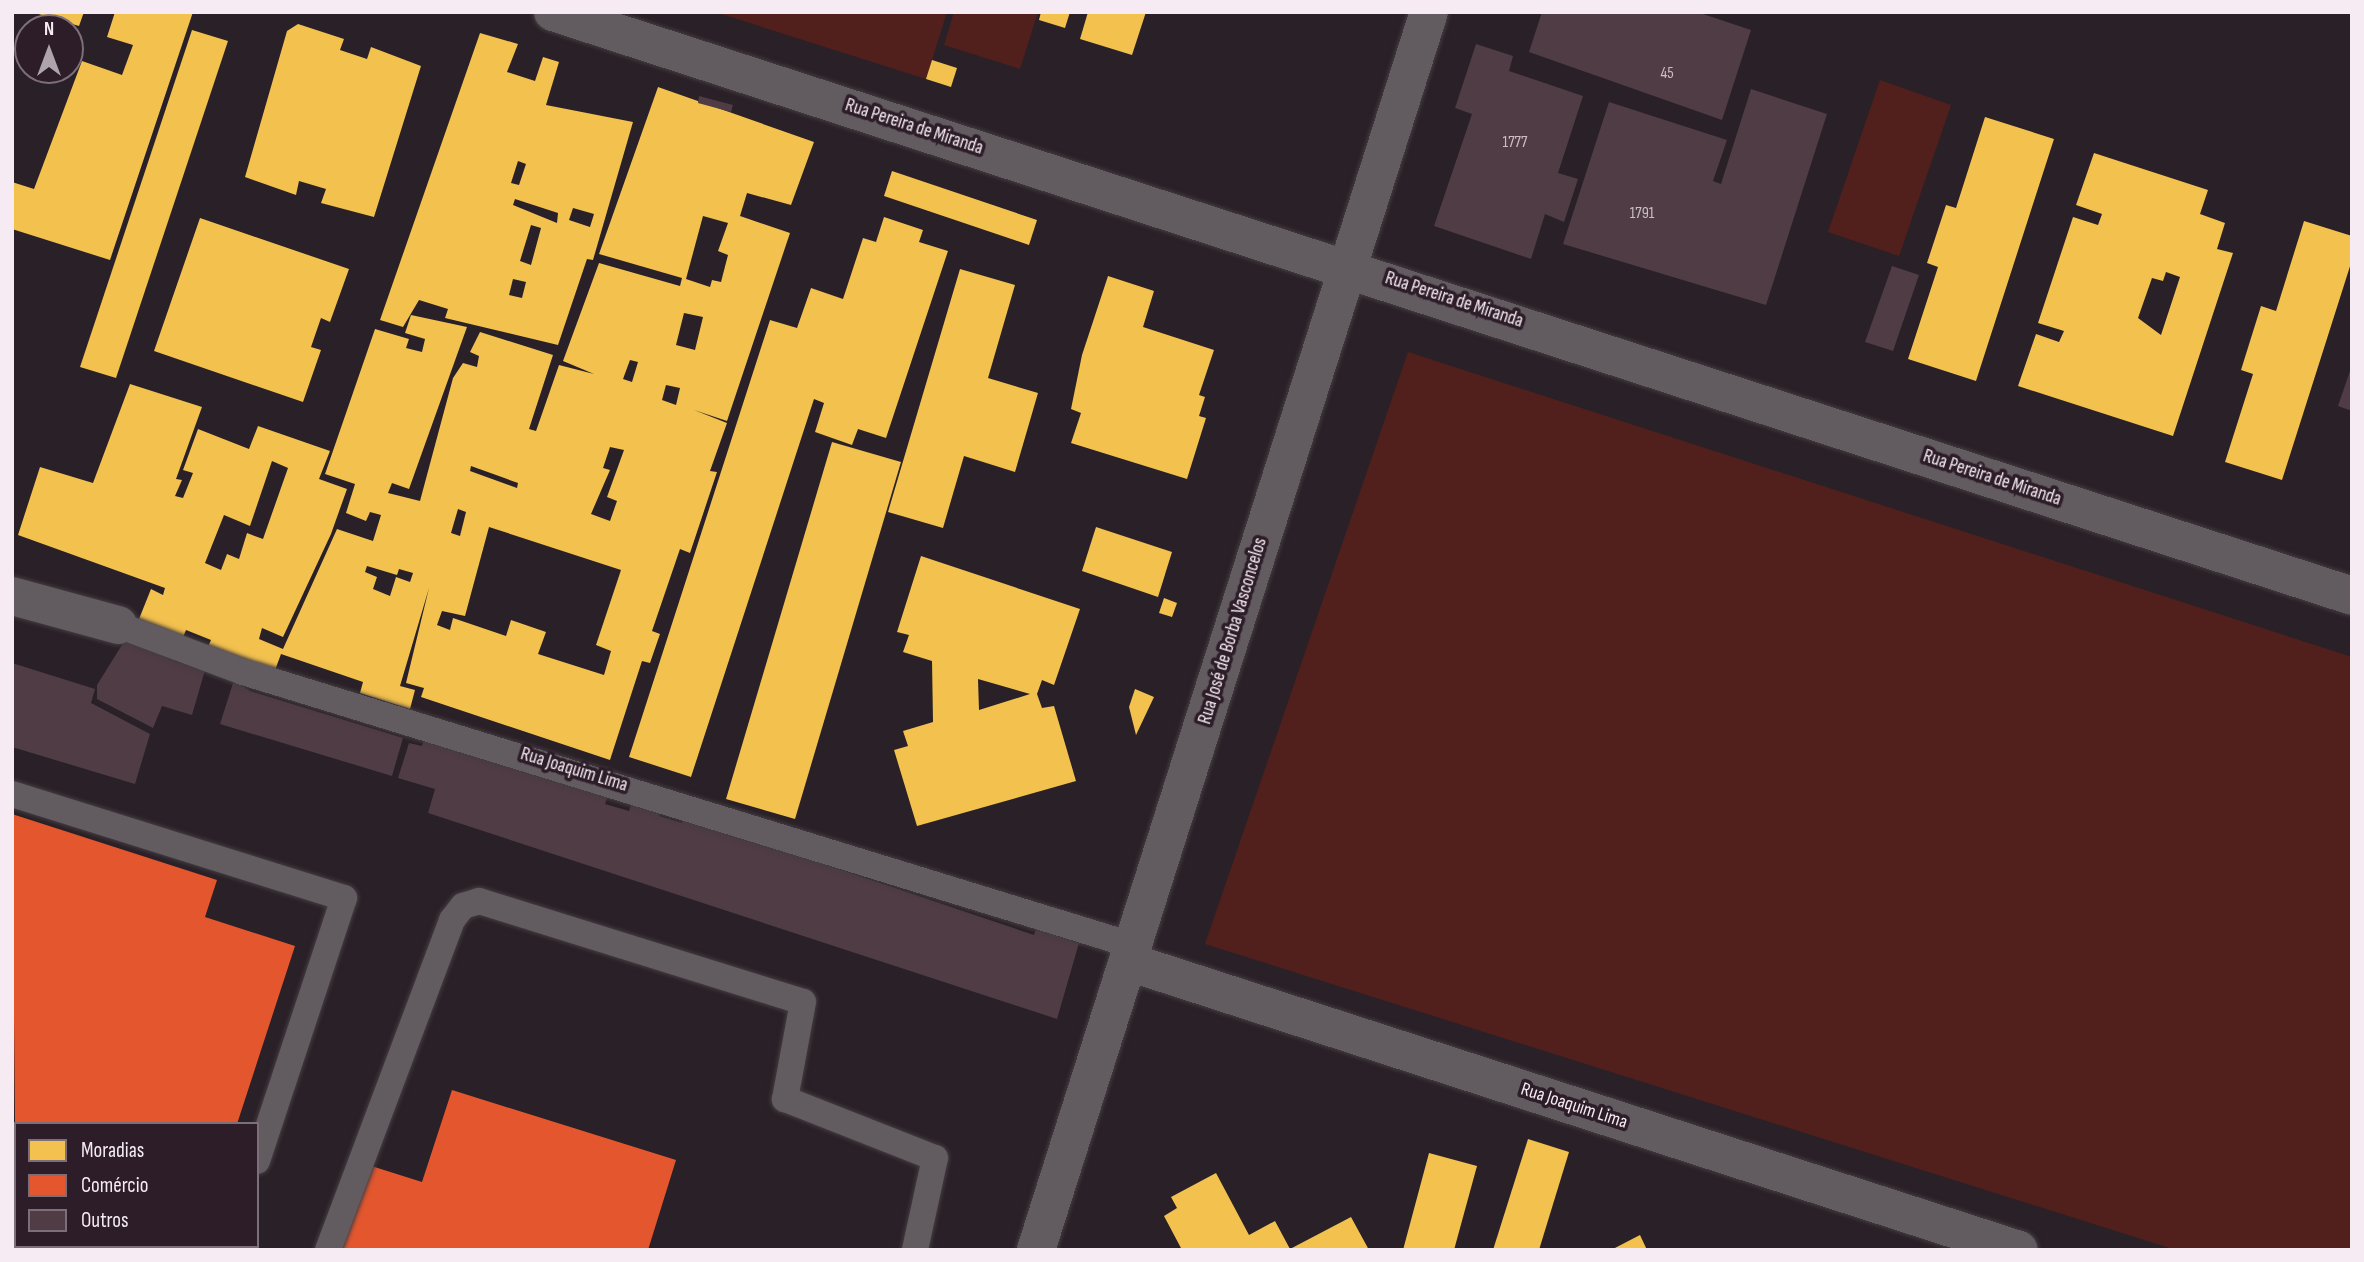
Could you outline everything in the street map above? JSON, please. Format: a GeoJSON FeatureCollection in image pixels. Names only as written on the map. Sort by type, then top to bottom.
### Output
{"type":"FeatureCollection","features":[{"type":"Feature","properties":{"kind":"street","name":"Rua Pereira de Miranda"},"geometry":{"type":"LineString","coordinates":[[553,12],[1347,265],[2352,596]]}},
{"type":"Feature","properties":{"kind":"street","name":"Rua José de Borba Vasconcelos"},"geometry":{"type":"LineString","coordinates":[[1035,1250],[1132,954],[1347,265],[1429,12]]}},
{"type":"Feature","properties":{"kind":"street","name":"Rua Joaquim Lima"},"geometry":{"type":"LineString","coordinates":[[12,596],[118,625]]}},
{"type":"Feature","properties":{"kind":"street","name":"Rua Joaquim Lima"},"geometry":{"type":"LineString","coordinates":[[1132,954],[2019,1250]]}},
{"type":"Feature","properties":{"kind":"lane","name":"Rua Joaquim Lima"},"geometry":{"type":"LineString","coordinates":[[118,625],[243,672],[1132,954]]}},
{"type":"Feature","properties":{"kind":"lane"},"geometry":{"type":"LineString","coordinates":[[12,794],[344,898],[259,1155]]}},
{"type":"Feature","properties":{"kind":"lane"},"geometry":{"type":"LineString","coordinates":[[328,1250],[452,920],[463,906],[480,901],[803,1002],[785,1098],[935,1158],[915,1250]]}},
{"type":"Feature","properties":{"kind":"shaded area"},"geometry":{"type":"Polygon","coordinates":[[[715,12],[947,12],[926,79],[715,12]]]}},
{"type":"Feature","properties":{"kind":"shaded area"},"geometry":{"type":"Polygon","coordinates":[[[954,12],[1038,12],[1020,69],[944,45],[954,12]]]}},
{"type":"Feature","properties":{"kind":"shaded area"},"geometry":{"type":"Polygon","coordinates":[[[1880,80],[1951,105],[1899,256],[1828,232],[1880,80]]]}},
{"type":"Feature","properties":{"kind":"shaded area"},"geometry":{"type":"Polygon","coordinates":[[[1408,352],[2352,657],[2352,1250],[2176,1250],[1205,944],[1408,352]]]}},
{"type":"Feature","properties":{"kind":"building: Moradias"},"geometry":{"type":"Polygon","coordinates":[[[32,12],[84,12],[83,14],[32,12]]]}},
{"type":"Feature","properties":{"kind":"building: Moradias"},"geometry":{"type":"Polygon","coordinates":[[[115,12],[193,12],[110,260],[12,229],[12,182],[34,189],[73,84],[84,84],[84,62],[122,75],[133,45],[107,37],[115,12]]]}},
{"type":"Feature","properties":{"kind":"building: Moradias"},"geometry":{"type":"Polygon","coordinates":[[[1041,12],[1070,12],[1065,28],[1039,20],[1041,12]]]}},
{"type":"Feature","properties":{"kind":"building: Moradias"},"geometry":{"type":"Polygon","coordinates":[[[1088,12],[1146,12],[1132,55],[1080,39],[1088,12]]]}},
{"type":"Feature","properties":{"kind":"building: Moradias"},"geometry":{"type":"Polygon","coordinates":[[[298,24],[344,39],[340,50],[367,59],[371,47],[421,66],[374,217],[321,203],[326,189],[299,181],[296,195],[245,177],[287,31],[298,24]]]}},
{"type":"Feature","properties":{"kind":"building: Moradias"},"geometry":{"type":"Polygon","coordinates":[[[192,30],[228,41],[116,378],[80,367],[192,30]]]}},
{"type":"Feature","properties":{"kind":"building: Moradias"},"geometry":{"type":"Polygon","coordinates":[[[480,33],[518,44],[507,72],[535,81],[543,57],[559,62],[546,105],[633,122],[593,260],[587,259],[558,345],[445,318],[448,309],[419,300],[403,327],[380,320],[480,33]],[[518,161],[511,183],[519,185],[526,164],[518,161]],[[515,199],[513,205],[557,223],[558,213],[515,199]],[[573,208],[569,220],[590,227],[594,214],[573,208]],[[531,225],[520,261],[531,265],[541,228],[531,225]],[[513,279],[509,295],[522,298],[526,282],[513,279]]]}},
{"type":"Feature","properties":{"kind":"building: Moradias"},"geometry":{"type":"Polygon","coordinates":[[[932,60],[957,68],[951,87],[926,79],[932,60]]]}},
{"type":"Feature","properties":{"kind":"building: Moradias"},"geometry":{"type":"Polygon","coordinates":[[[658,87],[814,142],[791,205],[747,193],[740,216],[790,233],[727,421],[694,410],[727,423],[710,471],[717,472],[690,553],[680,549],[652,631],[660,634],[650,663],[642,661],[610,760],[421,697],[424,688],[406,683],[429,588],[400,686],[415,690],[410,709],[360,693],[363,682],[281,654],[274,673],[207,649],[211,640],[186,630],[183,637],[139,619],[151,589],[163,595],[165,588],[18,535],[40,467],[93,483],[130,384],[202,407],[176,479],[182,480],[175,496],[183,498],[193,473],[183,470],[198,429],[249,449],[258,426],[330,451],[319,479],[347,489],[331,534],[283,637],[262,628],[259,639],[283,649],[337,529],[373,541],[381,515],[370,512],[366,521],[346,513],[355,484],[325,474],[375,329],[409,339],[406,348],[422,352],[425,339],[405,333],[411,315],[467,327],[409,489],[392,483],[388,493],[420,501],[453,378],[463,363],[477,367],[479,356],[470,352],[480,332],[553,355],[529,429],[536,431],[559,365],[594,374],[563,361],[599,263],[680,286],[682,278],[599,254],[658,87]],[[703,216],[686,279],[710,287],[712,280],[721,282],[728,255],[718,251],[728,223],[703,216]],[[684,313],[676,345],[695,350],[703,317],[684,313]],[[630,360],[623,379],[632,382],[638,362],[630,360]],[[666,385],[662,400],[676,405],[680,388],[666,385]],[[610,447],[603,468],[610,470],[591,514],[610,521],[617,501],[607,497],[624,450],[610,447]],[[272,461],[250,526],[224,515],[205,563],[221,570],[227,554],[239,559],[247,533],[263,539],[288,468],[272,461]],[[471,466],[470,471],[517,488],[518,483],[471,466]],[[458,509],[451,533],[460,536],[466,512],[458,509]],[[489,527],[465,616],[442,611],[437,625],[450,630],[453,618],[506,636],[511,620],[546,632],[538,654],[604,675],[611,651],[596,645],[621,570],[489,527]],[[367,566],[365,572],[377,577],[373,589],[390,596],[396,577],[410,582],[413,573],[399,569],[397,575],[367,566]]]}},
{"type":"Feature","properties":{"kind":"building: Moradias"},"geometry":{"type":"Polygon","coordinates":[[[1985,117],[2054,139],[1976,381],[1908,359],[1938,267],[1927,263],[1946,205],[1956,208],[1985,117]]]}},
{"type":"Feature","properties":{"kind":"building: Moradias"},"geometry":{"type":"Polygon","coordinates":[[[2094,153],[2208,190],[2200,214],[2225,223],[2217,249],[2233,253],[2173,436],[2018,386],[2036,334],[2059,342],[2064,331],[2038,323],[2073,217],[2098,225],[2102,214],[2076,205],[2094,153]],[[2166,272],[2163,281],[2152,278],[2138,318],[2161,335],[2180,277],[2166,272]]]}},
{"type":"Feature","properties":{"kind":"building: Moradias"},"geometry":{"type":"Polygon","coordinates":[[[892,171],[1037,220],[1029,245],[884,196],[892,171]]]}},
{"type":"Feature","properties":{"kind":"building: Moradias"},"geometry":{"type":"Polygon","coordinates":[[[884,217],[923,230],[919,242],[948,251],[886,438],[858,429],[852,445],[815,432],[824,403],[814,399],[691,777],[629,757],[770,320],[797,328],[811,288],[843,299],[863,238],[876,242],[884,217]]]}},
{"type":"Feature","properties":{"kind":"building: Moradias"},"geometry":{"type":"Polygon","coordinates":[[[200,218],[349,269],[330,322],[321,318],[311,347],[321,350],[303,402],[154,351],[200,218]]]}},
{"type":"Feature","properties":{"kind":"building: Moradias"},"geometry":{"type":"Polygon","coordinates":[[[2304,221],[2352,236],[2352,260],[2282,480],[2225,462],[2253,374],[2241,370],[2261,306],[2276,311],[2304,221]]]}},
{"type":"Feature","properties":{"kind":"building: Moradias"},"geometry":{"type":"Polygon","coordinates":[[[960,269],[1015,285],[988,378],[1038,393],[1015,472],[964,456],[943,528],[888,512],[960,269]]]}},
{"type":"Feature","properties":{"kind":"building: Moradias"},"geometry":{"type":"Polygon","coordinates":[[[1108,276],[1154,291],[1143,327],[1214,350],[1199,395],[1205,397],[1199,416],[1206,418],[1187,479],[1071,443],[1081,413],[1071,409],[1082,355],[1108,276]]]}},
{"type":"Feature","properties":{"kind":"building: Moradias"},"geometry":{"type":"Polygon","coordinates":[[[832,442],[901,462],[795,819],[726,799],[832,442]]]}},
{"type":"Feature","properties":{"kind":"building: Moradias"},"geometry":{"type":"Polygon","coordinates":[[[1096,527],[1172,552],[1158,597],[1082,571],[1096,527]]]}},
{"type":"Feature","properties":{"kind":"building: Moradias"},"geometry":{"type":"Polygon","coordinates":[[[921,556],[1080,609],[1054,685],[1042,680],[1037,694],[1042,708],[1054,706],[1076,781],[917,826],[894,750],[908,746],[903,731],[933,722],[932,661],[903,652],[909,635],[897,632],[921,556]],[[978,679],[979,710],[1030,694],[978,679]]]}},
{"type":"Feature","properties":{"kind":"building: Moradias"},"geometry":{"type":"Polygon","coordinates":[[[1164,598],[1177,603],[1172,617],[1159,613],[1164,598]]]}},
{"type":"Feature","properties":{"kind":"building: Moradias"},"geometry":{"type":"Polygon","coordinates":[[[1135,689],[1154,697],[1136,735],[1129,707],[1135,689]]]}},
{"type":"Feature","properties":{"kind":"building: Moradias"},"geometry":{"type":"Polygon","coordinates":[[[1528,1139],[1569,1152],[1539,1250],[1493,1250],[1528,1139]]]}},
{"type":"Feature","properties":{"kind":"building: Moradias"},"geometry":{"type":"Polygon","coordinates":[[[1429,1153],[1477,1166],[1454,1250],[1403,1250],[1429,1153]]]}},
{"type":"Feature","properties":{"kind":"building: Moradias"},"geometry":{"type":"Polygon","coordinates":[[[1216,1173],[1249,1235],[1275,1221],[1290,1249],[1351,1217],[1369,1250],[1182,1250],[1164,1216],[1177,1208],[1171,1197],[1216,1173]]]}},
{"type":"Feature","properties":{"kind":"building: Moradias"},"geometry":{"type":"Polygon","coordinates":[[[1640,1235],[1647,1250],[1611,1250],[1640,1235]]]}},
{"type":"Feature","properties":{"kind":"building: Comércio"},"geometry":{"type":"Polygon","coordinates":[[[12,814],[217,880],[205,917],[295,946],[238,1122],[15,1122],[12,814]]]}},
{"type":"Feature","properties":{"kind":"building: Comércio"},"geometry":{"type":"Polygon","coordinates":[[[452,1090],[676,1160],[648,1250],[339,1250],[365,1164],[422,1182],[452,1090]]]}},
{"type":"Feature","properties":{"kind":"building: Comércio"},"geometry":{"type":"Polygon","coordinates":[[[123,1248],[196,1248],[196,1250],[123,1248]]]}},
{"type":"Feature","properties":{"kind":"building: Outros"},"geometry":{"type":"Polygon","coordinates":[[[1542,12],[1697,12],[1751,30],[1722,120],[1529,52],[1542,12]]]}},
{"type":"Feature","properties":{"kind":"building: Outros"},"geometry":{"type":"Polygon","coordinates":[[[1476,44],[1513,56],[1509,71],[1583,96],[1558,173],[1578,179],[1564,222],[1545,214],[1531,259],[1434,226],[1472,114],[1455,108],[1476,44]]]}},
{"type":"Feature","properties":{"kind":"building: Outros"},"geometry":{"type":"Polygon","coordinates":[[[1751,89],[1827,114],[1766,305],[1563,244],[1609,102],[1727,140],[1713,181],[1721,184],[1751,89]]]}},
{"type":"Feature","properties":{"kind":"building: Outros"},"geometry":{"type":"Polygon","coordinates":[[[699,96],[733,105],[731,112],[698,103],[699,96]]]}},
{"type":"Feature","properties":{"kind":"building: Outros"},"geometry":{"type":"Polygon","coordinates":[[[1892,266],[1919,275],[1893,351],[1865,342],[1892,266]]]}},
{"type":"Feature","properties":{"kind":"building: Outros"},"geometry":{"type":"Polygon","coordinates":[[[2352,365],[2352,411],[2338,406],[2352,365]]]}},
{"type":"Feature","properties":{"kind":"building: Outros"},"geometry":{"type":"Polygon","coordinates":[[[130,632],[174,652],[174,661],[205,670],[192,715],[162,706],[153,728],[97,699],[97,685],[130,632]]]}},
{"type":"Feature","properties":{"kind":"building: Outros"},"geometry":{"type":"Polygon","coordinates":[[[12,663],[95,689],[91,703],[150,734],[135,784],[12,747],[12,663]]]}},
{"type":"Feature","properties":{"kind":"building: Outros"},"geometry":{"type":"Polygon","coordinates":[[[234,680],[250,691],[403,738],[392,776],[220,724],[234,680]]]}},
{"type":"Feature","properties":{"kind":"building: Outros"},"geometry":{"type":"Polygon","coordinates":[[[427,731],[610,789],[605,804],[629,811],[634,796],[662,805],[659,816],[682,823],[684,817],[1034,935],[1036,929],[1079,943],[1057,1019],[428,813],[435,789],[398,778],[409,743],[422,746],[427,731]]]}}]}
